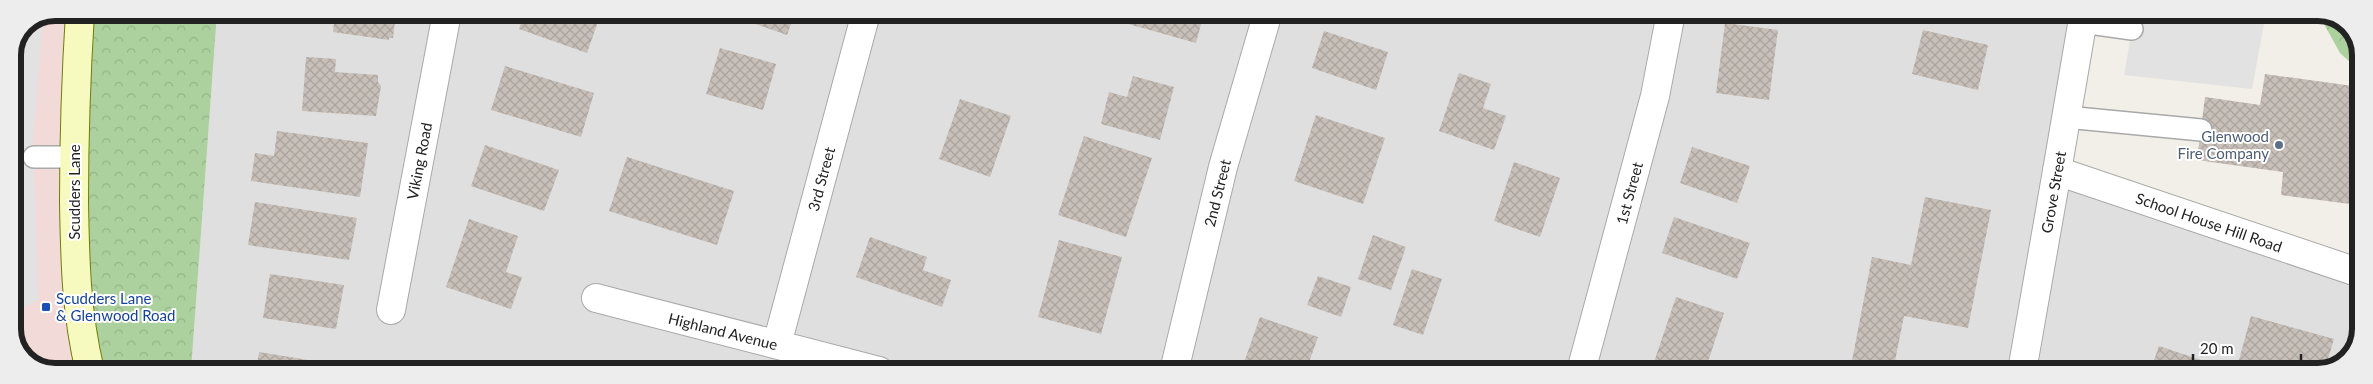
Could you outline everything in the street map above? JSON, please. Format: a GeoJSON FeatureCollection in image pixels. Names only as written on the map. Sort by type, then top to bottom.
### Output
{"type":"FeatureCollection","features":[{"type":"Feature","properties":{"kind":"main road","name":"Scudders Lane"},"geometry":{"type":"LineString","coordinates":[[79,21],[74,108],[75,282],[88,362]]}},
{"type":"Feature","properties":{"kind":"street","name":"Viking Road"},"geometry":{"type":"LineString","coordinates":[[391,310],[445,21]]}},
{"type":"Feature","properties":{"kind":"street","name":"3rd Street"},"geometry":{"type":"LineString","coordinates":[[777,344],[864,21]]}},
{"type":"Feature","properties":{"kind":"street","name":"2nd Street"},"geometry":{"type":"LineString","coordinates":[[1176,362],[1223,167],[1265,22]]}},
{"type":"Feature","properties":{"kind":"street","name":"1st Street"},"geometry":{"type":"LineString","coordinates":[[1583,363],[1655,96],[1669,22]]}},
{"type":"Feature","properties":{"kind":"street","name":"Grove Street"},"geometry":{"type":"LineString","coordinates":[[2024,363],[2082,22]]}},
{"type":"Feature","properties":{"kind":"street","name":"School House Hill Road"},"geometry":{"type":"LineString","coordinates":[[2057,171],[2351,270]]}},
{"type":"Feature","properties":{"kind":"street","name":"Highland Avenue"},"geometry":{"type":"LineString","coordinates":[[596,298],[846,362]]}},
{"type":"Feature","properties":{"kind":"lane"},"geometry":{"type":"LineString","coordinates":[[2103,22],[2132,29]]}},
{"type":"Feature","properties":{"kind":"lane"},"geometry":{"type":"LineString","coordinates":[[2066,117],[2200,130]]}},
{"type":"Feature","properties":{"kind":"lane"},"geometry":{"type":"LineString","coordinates":[[34,157],[74,157]]}},
{"type":"Feature","properties":{"kind":"shaded area"},"geometry":{"type":"Polygon","coordinates":[[[55,21],[80,21],[90,362],[51,362],[44,361],[31,353],[24,342],[21,331],[21,55],[27,36],[36,27],[55,21]]]}},
{"type":"Feature","properties":{"kind":"shaded area"},"geometry":{"type":"Polygon","coordinates":[[[216,21],[2082,22],[2057,171],[2351,270],[2351,337],[2345,349],[2335,358],[2318,363],[192,362],[216,21]]]}},
{"type":"Feature","properties":{"kind":"shaded area"},"geometry":{"type":"Polygon","coordinates":[[[2133,22],[2264,22],[2252,89],[2124,75],[2133,22]]]}},
{"type":"Feature","properties":{"kind":"shaded area"},"geometry":{"type":"Polygon","coordinates":[[[43,24],[33,139],[38,300],[21,309],[21,55],[27,36],[36,27],[43,24]]]}},
{"type":"Feature","properties":{"kind":"green space"},"geometry":{"type":"Polygon","coordinates":[[[80,21],[216,21],[192,362],[90,362],[80,21]]]}},
{"type":"Feature","properties":{"kind":"green space"},"geometry":{"type":"Polygon","coordinates":[[[2323,22],[2335,26],[2346,36],[2351,47],[2352,64],[2340,53],[2323,22]]]}},
{"type":"Feature","properties":{"kind":"building"},"geometry":{"type":"Polygon","coordinates":[[[334,21],[395,21],[393,38],[389,38],[389,40],[333,32],[334,21]]]}},
{"type":"Feature","properties":{"kind":"building"},"geometry":{"type":"Polygon","coordinates":[[[521,21],[598,21],[587,53],[519,29],[521,21]]]}},
{"type":"Feature","properties":{"kind":"building"},"geometry":{"type":"Polygon","coordinates":[[[748,21],[792,21],[787,35],[748,21]]]}},
{"type":"Feature","properties":{"kind":"building"},"geometry":{"type":"Polygon","coordinates":[[[1119,21],[1202,22],[1196,43],[1119,21]]]}},
{"type":"Feature","properties":{"kind":"building"},"geometry":{"type":"Polygon","coordinates":[[[1725,23],[1778,30],[1769,100],[1716,93],[1725,23]]]}},
{"type":"Feature","properties":{"kind":"building"},"geometry":{"type":"Polygon","coordinates":[[[1923,30],[1988,45],[1978,90],[1912,74],[1923,30]]]}},
{"type":"Feature","properties":{"kind":"building"},"geometry":{"type":"Polygon","coordinates":[[[1324,31],[1388,52],[1376,90],[1312,68],[1324,31]]]}},
{"type":"Feature","properties":{"kind":"building"},"geometry":{"type":"Polygon","coordinates":[[[720,48],[776,64],[763,110],[706,94],[720,48]]]}},
{"type":"Feature","properties":{"kind":"building"},"geometry":{"type":"Polygon","coordinates":[[[306,57],[336,59],[335,72],[378,75],[378,82],[381,86],[376,116],[302,111],[306,57]]]}},
{"type":"Feature","properties":{"kind":"building"},"geometry":{"type":"Polygon","coordinates":[[[505,66],[594,93],[581,137],[491,110],[505,66]]]}},
{"type":"Feature","properties":{"kind":"building"},"geometry":{"type":"Polygon","coordinates":[[[1459,73],[1491,84],[1483,108],[1506,116],[1494,150],[1439,131],[1459,73]]]}},
{"type":"Feature","properties":{"kind":"building","name":"Glenwood Fire Company"},"geometry":{"type":"Polygon","coordinates":[[[2265,74],[2352,86],[2351,204],[2281,195],[2283,172],[2197,160],[2205,97],[2260,105],[2265,74]]]}},
{"type":"Feature","properties":{"kind":"building"},"geometry":{"type":"Polygon","coordinates":[[[1133,76],[1174,87],[1160,140],[1101,124],[1109,92],[1127,97],[1133,76]]]}},
{"type":"Feature","properties":{"kind":"building"},"geometry":{"type":"Polygon","coordinates":[[[960,99],[1011,116],[990,177],[939,159],[960,99]]]}},
{"type":"Feature","properties":{"kind":"building"},"geometry":{"type":"Polygon","coordinates":[[[1316,115],[1385,138],[1363,204],[1294,181],[1316,115]]]}},
{"type":"Feature","properties":{"kind":"building"},"geometry":{"type":"Polygon","coordinates":[[[277,131],[368,143],[360,197],[251,181],[255,153],[274,156],[277,131]]]}},
{"type":"Feature","properties":{"kind":"building"},"geometry":{"type":"Polygon","coordinates":[[[1084,136],[1152,158],[1126,237],[1058,215],[1084,136]]]}},
{"type":"Feature","properties":{"kind":"building"},"geometry":{"type":"Polygon","coordinates":[[[485,145],[559,170],[544,211],[471,186],[485,145]]]}},
{"type":"Feature","properties":{"kind":"building"},"geometry":{"type":"Polygon","coordinates":[[[1692,147],[1750,166],[1737,203],[1680,183],[1692,147]]]}},
{"type":"Feature","properties":{"kind":"building"},"geometry":{"type":"Polygon","coordinates":[[[627,157],[734,191],[717,245],[609,211],[627,157]]]}},
{"type":"Feature","properties":{"kind":"building"},"geometry":{"type":"Polygon","coordinates":[[[1514,162],[1560,178],[1540,237],[1494,221],[1514,162]]]}},
{"type":"Feature","properties":{"kind":"building"},"geometry":{"type":"Polygon","coordinates":[[[1925,197],[1991,210],[1968,328],[1904,316],[1895,363],[1852,363],[1872,257],[1911,265],[1925,197]]]}},
{"type":"Feature","properties":{"kind":"building"},"geometry":{"type":"Polygon","coordinates":[[[255,202],[357,218],[349,260],[248,245],[255,202]]]}},
{"type":"Feature","properties":{"kind":"building"},"geometry":{"type":"Polygon","coordinates":[[[1674,217],[1750,243],[1737,279],[1662,253],[1674,217]]]}},
{"type":"Feature","properties":{"kind":"building"},"geometry":{"type":"Polygon","coordinates":[[[469,219],[518,236],[506,272],[522,277],[511,309],[446,287],[469,219]]]}},
{"type":"Feature","properties":{"kind":"building"},"geometry":{"type":"Polygon","coordinates":[[[1373,235],[1406,247],[1391,290],[1358,279],[1373,235]]]}},
{"type":"Feature","properties":{"kind":"building"},"geometry":{"type":"Polygon","coordinates":[[[870,237],[927,257],[923,270],[951,280],[942,307],[856,277],[870,237]]]}},
{"type":"Feature","properties":{"kind":"building"},"geometry":{"type":"Polygon","coordinates":[[[1059,240],[1122,257],[1101,334],[1038,317],[1059,240]]]}},
{"type":"Feature","properties":{"kind":"building"},"geometry":{"type":"Polygon","coordinates":[[[1412,269],[1442,279],[1423,335],[1393,325],[1412,269]]]}},
{"type":"Feature","properties":{"kind":"building"},"geometry":{"type":"Polygon","coordinates":[[[270,274],[344,285],[336,329],[263,318],[270,274]]]}},
{"type":"Feature","properties":{"kind":"building"},"geometry":{"type":"Polygon","coordinates":[[[1318,276],[1351,287],[1341,317],[1307,305],[1318,276]]]}},
{"type":"Feature","properties":{"kind":"building"},"geometry":{"type":"Polygon","coordinates":[[[1676,297],[1724,313],[1708,363],[1654,363],[1676,297]]]}},
{"type":"Feature","properties":{"kind":"building"},"geometry":{"type":"Polygon","coordinates":[[[2251,316],[2334,339],[2327,361],[2318,363],[2238,363],[2251,316]]]}},
{"type":"Feature","properties":{"kind":"building"},"geometry":{"type":"Polygon","coordinates":[[[1260,317],[1318,337],[1309,363],[1244,363],[1260,317]]]}},
{"type":"Feature","properties":{"kind":"building"},"geometry":{"type":"Polygon","coordinates":[[[2159,346],[2210,363],[2153,363],[2159,346]]]}},
{"type":"Feature","properties":{"kind":"building"},"geometry":{"type":"Polygon","coordinates":[[[259,352],[321,362],[257,362],[259,352]]]}},
{"type":"Feature","properties":{"kind":"place","name":"Glenwood Fire Company"},"geometry":{"type":"Point","coordinates":[2279,145]}},
{"type":"Feature","properties":{"kind":"place","name":"Scudders Lane & Glenwood Road"},"geometry":{"type":"Point","coordinates":[46,307]}}]}
